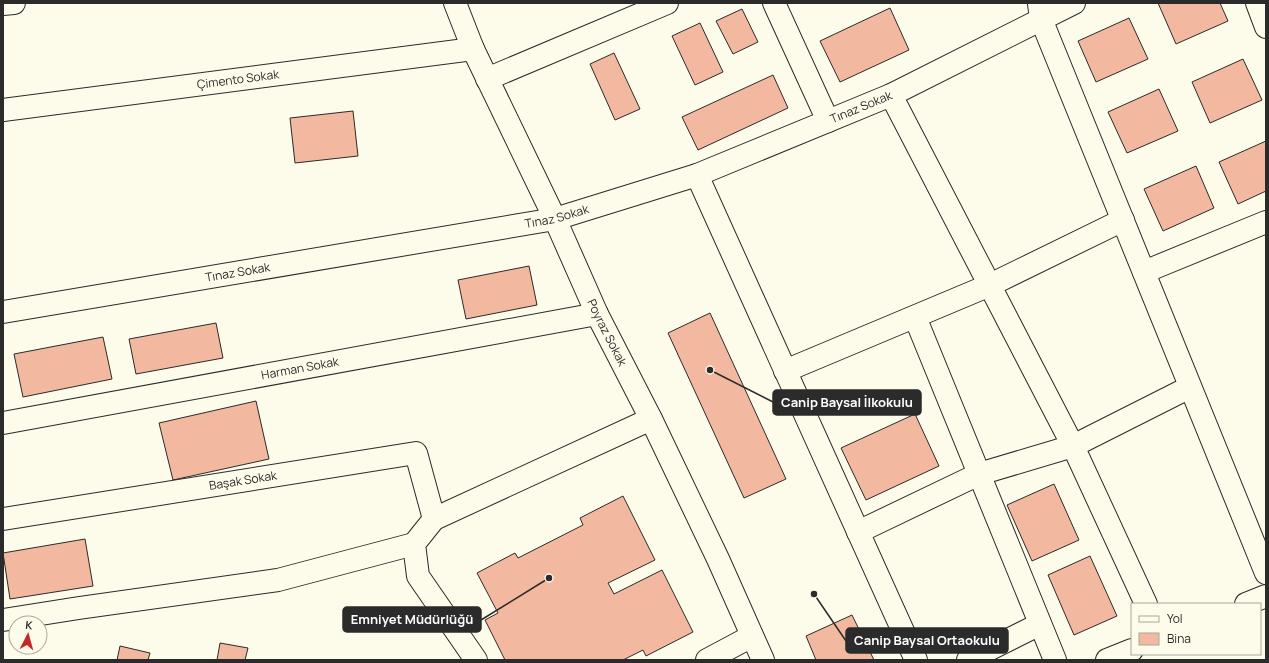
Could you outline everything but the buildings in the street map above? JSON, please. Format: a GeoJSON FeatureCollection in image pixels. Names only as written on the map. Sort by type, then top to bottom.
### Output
{"type":"FeatureCollection","features":[{"type":"Feature","properties":{"kind":"street"},"geometry":{"type":"LineString","coordinates":[[3,4],[14,3]]}},
{"type":"Feature","properties":{"kind":"street","name":"Poyraz Sokak"},"geometry":{"type":"LineString","coordinates":[[455,3],[473,50],[554,219],[597,314],[651,419],[718,559],[763,660]]}},
{"type":"Feature","properties":{"kind":"street"},"geometry":{"type":"LineString","coordinates":[[487,79],[667,3]]}},
{"type":"Feature","properties":{"kind":"street"},"geometry":{"type":"LineString","coordinates":[[774,3],[828,121]]}},
{"type":"Feature","properties":{"kind":"street","name":"Tınaz Sokak"},"geometry":{"type":"LineString","coordinates":[[3,312],[554,219],[697,175],[891,95],[1040,11],[1074,3]]}},
{"type":"Feature","properties":{"kind":"street"},"geometry":{"type":"LineString","coordinates":[[1257,3],[1266,27]]}},
{"type":"Feature","properties":{"kind":"street"},"geometry":{"type":"LineString","coordinates":[[1040,11],[1266,573]]}},
{"type":"Feature","properties":{"kind":"street","name":"Çimento Sokak"},"geometry":{"type":"LineString","coordinates":[[3,110],[473,50]]}},
{"type":"Feature","properties":{"kind":"street"},"geometry":{"type":"LineString","coordinates":[[891,95],[1073,446],[1146,603]]}},
{"type":"Feature","properties":{"kind":"street"},"geometry":{"type":"LineString","coordinates":[[697,175],[916,660]]}},
{"type":"Feature","properties":{"kind":"street"},"geometry":{"type":"LineString","coordinates":[[785,371],[990,285],[1123,220]]}},
{"type":"Feature","properties":{"kind":"street"},"geometry":{"type":"LineString","coordinates":[[1144,272],[1266,222]]}},
{"type":"Feature","properties":{"kind":"street","name":"Harman Sokak"},"geometry":{"type":"LineString","coordinates":[[3,423],[597,314]]}},
{"type":"Feature","properties":{"kind":"street"},"geometry":{"type":"LineString","coordinates":[[915,317],[1055,660]]}},
{"type":"Feature","properties":{"kind":"street"},"geometry":{"type":"LineString","coordinates":[[858,532],[979,474],[1073,446],[1190,387]]}},
{"type":"Feature","properties":{"kind":"street"},"geometry":{"type":"LineString","coordinates":[[3,620],[278,580],[414,544],[434,519],[651,419]]}},
{"type":"Feature","properties":{"kind":"street","name":"Başak Sokak"},"geometry":{"type":"LineString","coordinates":[[3,519],[416,453],[434,519]]}},
{"type":"Feature","properties":{"kind":"street"},"geometry":{"type":"LineString","coordinates":[[414,544],[418,576],[476,660]]}},
{"type":"Feature","properties":{"kind":"street"},"geometry":{"type":"LineString","coordinates":[[1248,603],[1266,596]]}},
{"type":"Feature","properties":{"kind":"street"},"geometry":{"type":"LineString","coordinates":[[968,660],[1040,624]]}},
{"type":"Feature","properties":{"kind":"street"},"geometry":{"type":"LineString","coordinates":[[707,660],[752,636]]}},
{"type":"Feature","properties":{"kind":"street"},"geometry":{"type":"LineString","coordinates":[[1107,660],[1131,650]]}},
{"type":"Feature","properties":{"kind":"place","name":"Canip Baysal İlkokulu"},"geometry":{"type":"Point","coordinates":[710,370]}},
{"type":"Feature","properties":{"kind":"place","name":"Emniyet Müdürlüğü"},"geometry":{"type":"Point","coordinates":[549,578]}},
{"type":"Feature","properties":{"kind":"place","name":"Canip Baysal Ortaokulu"},"geometry":{"type":"Point","coordinates":[814,594]}}]}
